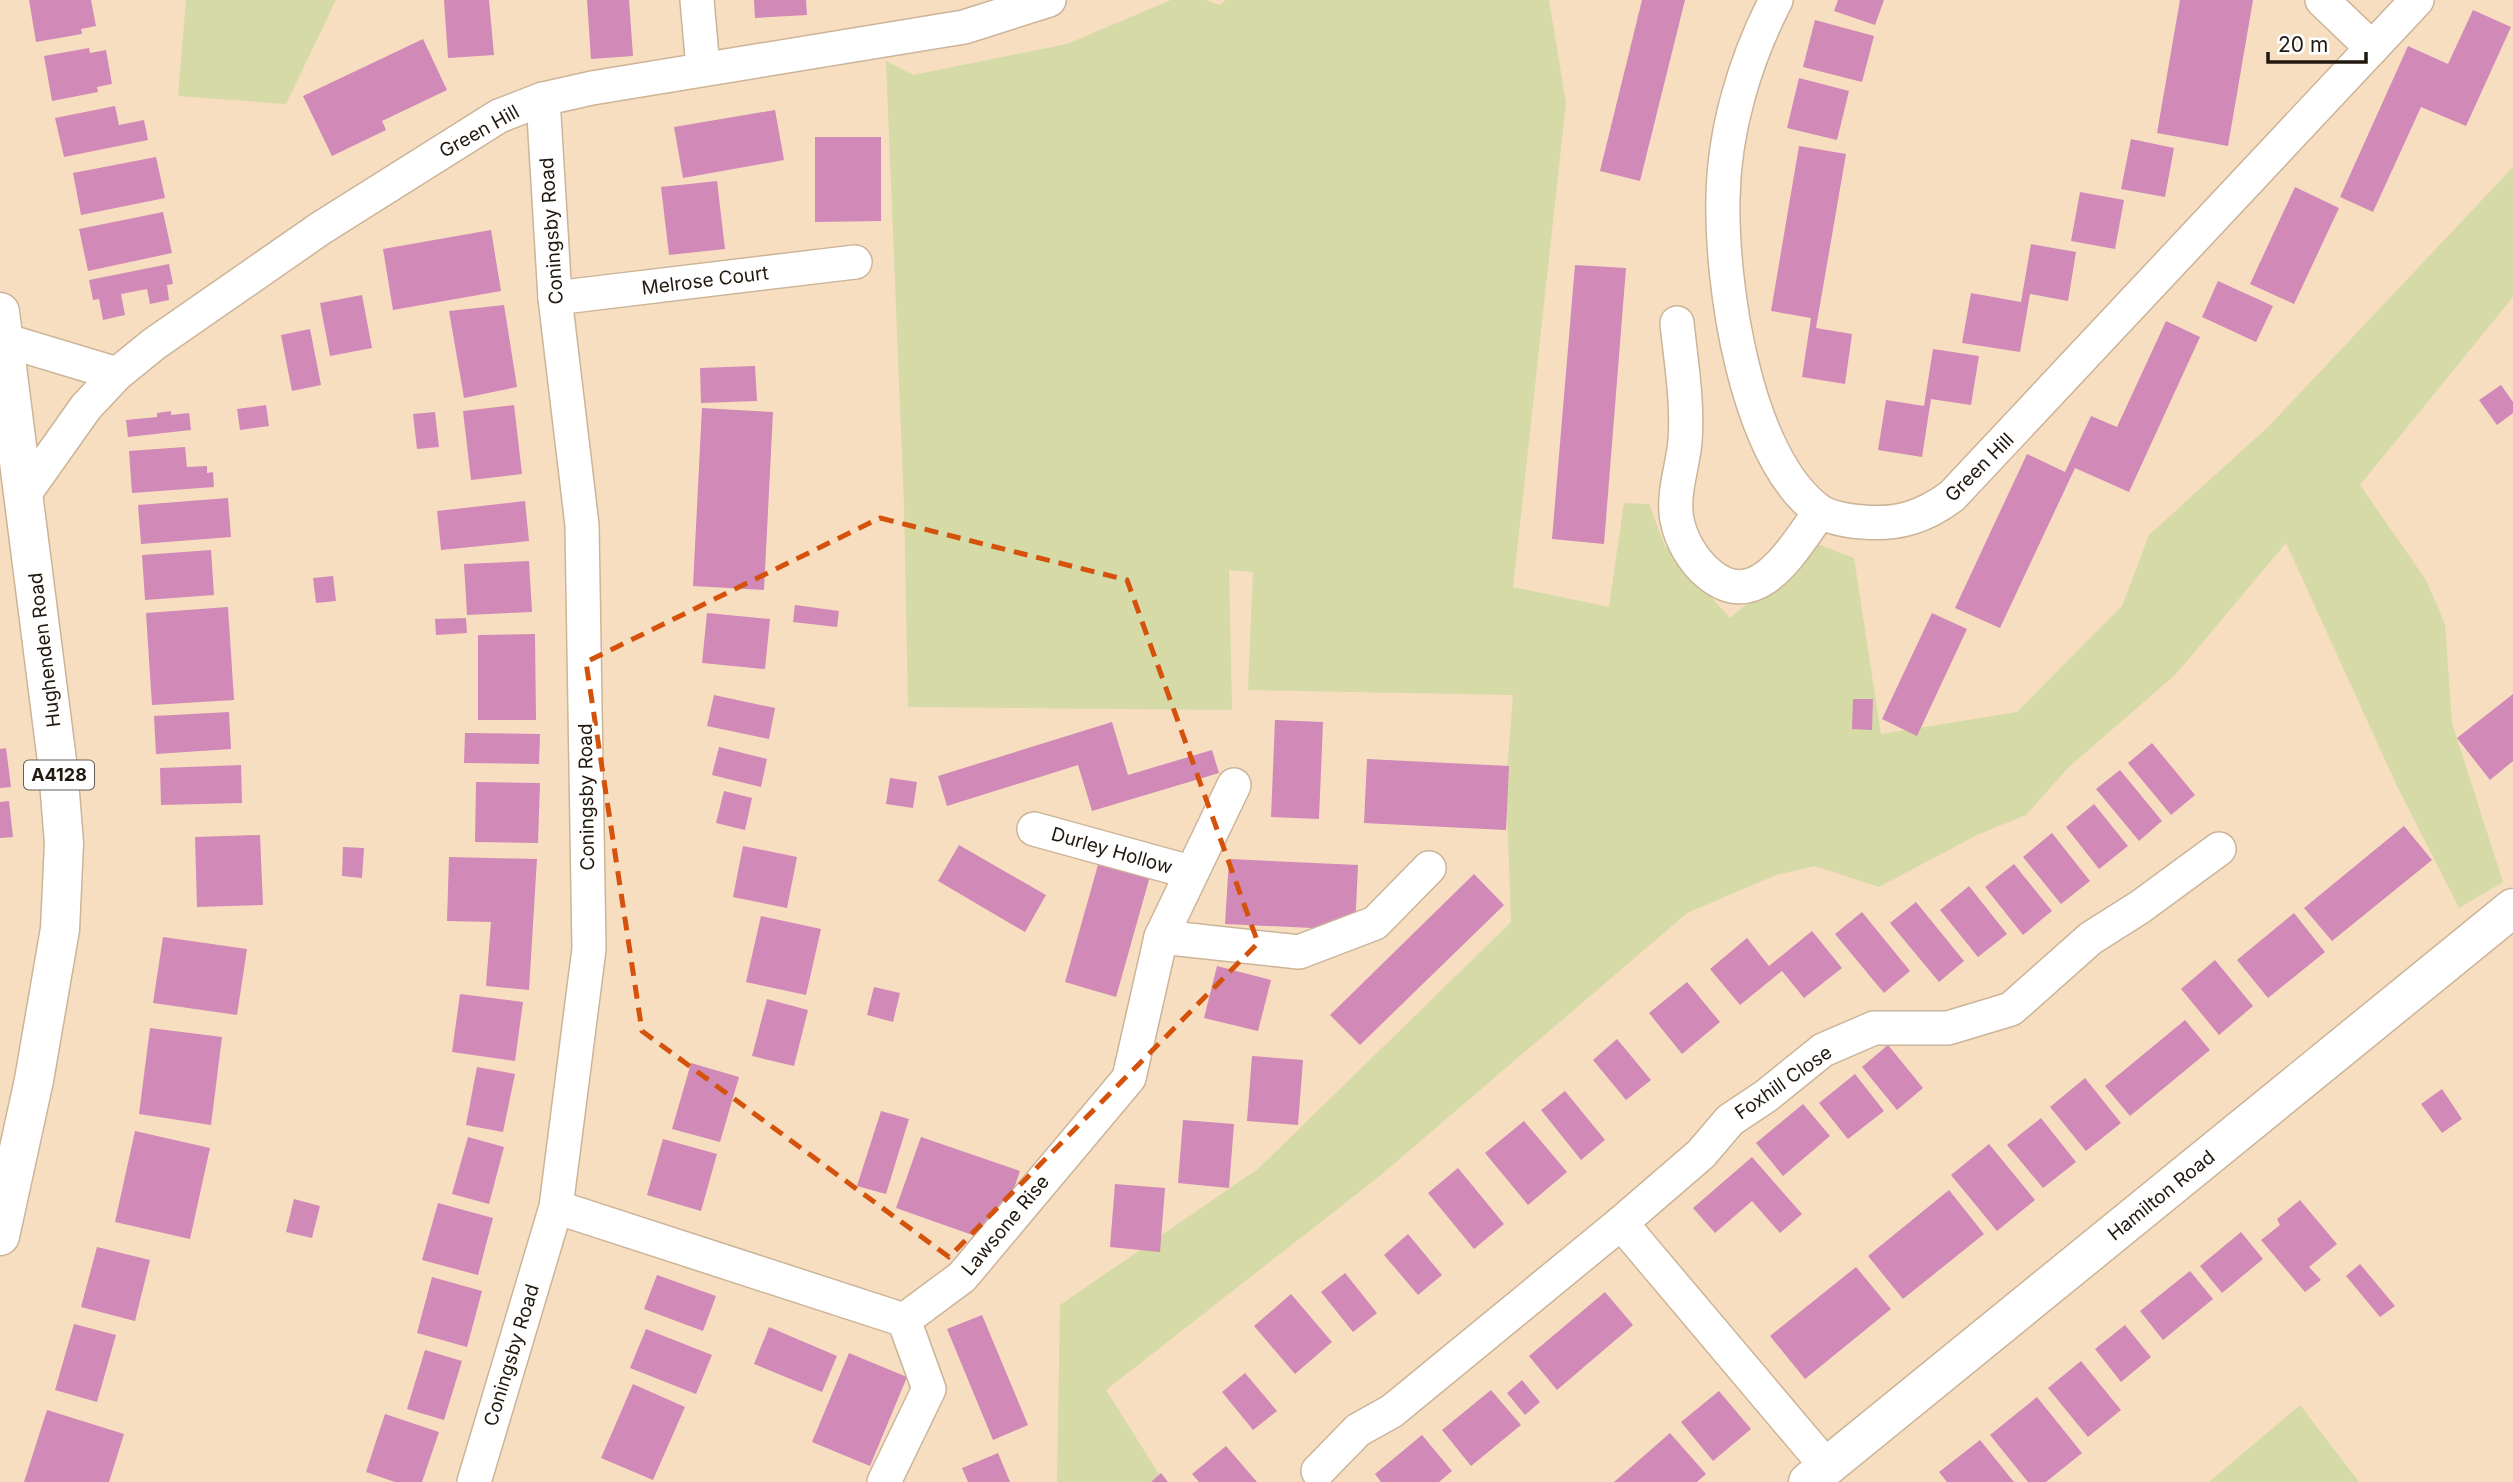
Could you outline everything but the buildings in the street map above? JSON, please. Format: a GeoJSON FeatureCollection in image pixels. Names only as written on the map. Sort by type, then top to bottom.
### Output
{"type":"FeatureCollection","features":[{"type":"Feature","properties":{"kind":"main road","name":"Hughenden Road"},"geometry":{"type":"LineString","coordinates":[[0,1236],[34,1080],[60,929],[64,843],[58,769],[25,493],[1,331]]}},
{"type":"Feature","properties":{"kind":"main road","name":"Hamilton Road"},"geometry":{"type":"LineString","coordinates":[[1817,1474],[2513,908]]}},
{"type":"Feature","properties":{"kind":"street"},"geometry":{"type":"LineString","coordinates":[[696,0],[703,68]]}},
{"type":"Feature","properties":{"kind":"street","name":"Green Hill"},"geometry":{"type":"LineString","coordinates":[[25,493],[59,441],[117,374],[154,344],[321,228],[499,116],[543,99],[703,68],[964,27],[1049,0]]}},
{"type":"Feature","properties":{"kind":"street","name":"Green Hill"},"geometry":{"type":"LineString","coordinates":[[1776,0],[1762,27],[1734,108],[1723,196],[1725,277],[1753,403],[1779,461],[1799,493],[1820,512],[1852,521],[1881,524],[1907,521],[1932,511],[1952,496],[2417,0]]}},
{"type":"Feature","properties":{"kind":"street"},"geometry":{"type":"LineString","coordinates":[[2322,0],[2372,48]]}},
{"type":"Feature","properties":{"kind":"street","name":"Coningsby Road"},"geometry":{"type":"LineString","coordinates":[[474,1482],[556,1207],[589,949],[582,525],[555,298],[543,99]]}},
{"type":"Feature","properties":{"kind":"street","name":"Melrose Court"},"geometry":{"type":"LineString","coordinates":[[555,298],[855,262]]}},
{"type":"Feature","properties":{"kind":"street"},"geometry":{"type":"LineString","coordinates":[[1677,323],[1685,440],[1675,507],[1682,537],[1702,568],[1732,587],[1745,588],[1758,584],[1791,552],[1820,512]]}},
{"type":"Feature","properties":{"kind":"street"},"geometry":{"type":"LineString","coordinates":[[1,331],[117,374]]}},
{"type":"Feature","properties":{"kind":"street","name":"Lawsone Rise"},"geometry":{"type":"LineString","coordinates":[[904,1320],[962,1277],[1129,1078],[1161,937],[1234,785]]}},
{"type":"Feature","properties":{"kind":"street","name":"Durley Hollow"},"geometry":{"type":"LineString","coordinates":[[1034,829],[1190,872]]}},
{"type":"Feature","properties":{"kind":"street","name":"Foxhill Close"},"geometry":{"type":"LineString","coordinates":[[1318,1471],[1358,1430],[1392,1411],[1621,1223],[1701,1154],[1730,1120],[1766,1097],[1823,1050],[1874,1028],[1948,1028],[2011,1009],[2091,938],[2140,907],[2219,849]]}},
{"type":"Feature","properties":{"kind":"street"},"geometry":{"type":"LineString","coordinates":[[1161,937],[1299,951],[1375,923],[1429,869]]}},
{"type":"Feature","properties":{"kind":"street"},"geometry":{"type":"LineString","coordinates":[[556,1207],[904,1320],[929,1389],[884,1482]]}},
{"type":"Feature","properties":{"kind":"street"},"geometry":{"type":"LineString","coordinates":[[1621,1223],[1817,1474]]}},
{"type":"Feature","properties":{"kind":"highlighted area"},"geometry":{"type":"Polygon","coordinates":[[[880,518],[1127,580],[1258,943],[949,1257],[642,1031],[586,662],[880,518]]]}},
{"type":"Feature","properties":{"kind":"green space"},"geometry":{"type":"Polygon","coordinates":[[[186,0],[336,0],[286,104],[178,96],[186,0]]]}},
{"type":"Feature","properties":{"kind":"green space"},"geometry":{"type":"Polygon","coordinates":[[[1171,0],[1207,0],[1219,5],[1226,0],[1549,0],[1566,103],[1513,587],[1609,607],[1624,503],[1649,504],[1665,546],[1730,618],[1818,544],[1854,558],[1881,734],[2017,712],[2122,606],[2149,535],[2269,426],[2513,167],[2513,297],[2360,485],[2426,580],[2445,624],[2452,723],[2503,882],[2459,908],[2397,786],[2286,543],[2176,674],[2068,768],[2026,815],[1977,835],[1879,887],[1815,866],[1776,875],[1687,913],[1381,1175],[1106,1390],[1164,1482],[1057,1482],[1060,1305],[1259,1168],[1511,922],[1506,784],[1513,695],[1248,690],[1253,572],[1229,570],[1232,710],[908,707],[904,505],[886,61],[913,75],[1067,44],[1171,0]]]}},
{"type":"Feature","properties":{"kind":"green space"},"geometry":{"type":"Polygon","coordinates":[[[2300,1405],[2359,1482],[2209,1482],[2300,1405]]]}}]}
